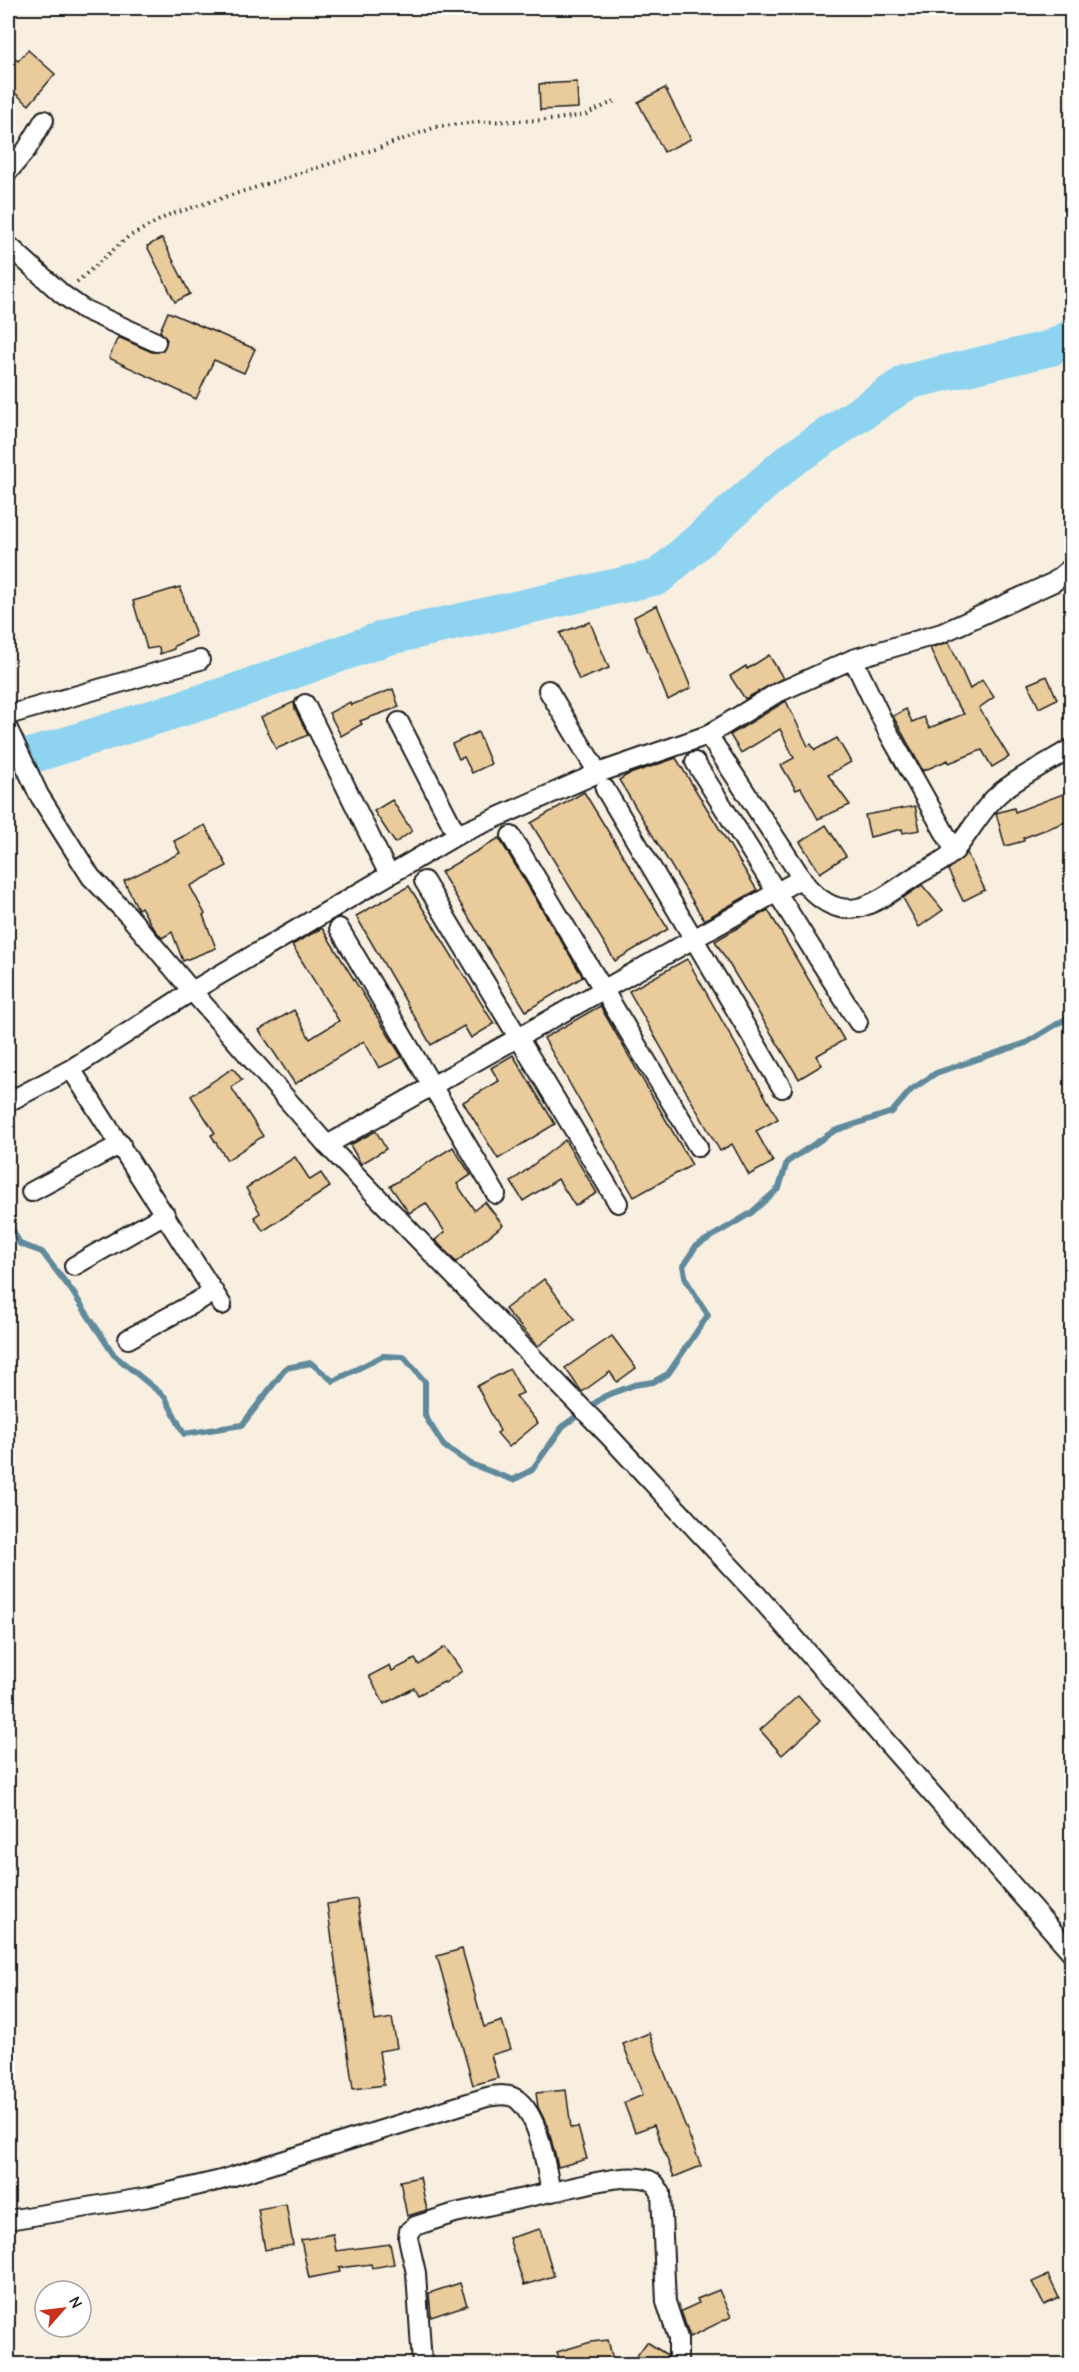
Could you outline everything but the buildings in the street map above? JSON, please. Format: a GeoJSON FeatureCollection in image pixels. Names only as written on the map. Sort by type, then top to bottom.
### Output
{"type":"FeatureCollection","features":[{"type":"Feature","properties":{"kind":"street"},"geometry":{"type":"LineString","coordinates":[[8,172],[27,148],[44,120]]}},
{"type":"Feature","properties":{"kind":"street"},"geometry":{"type":"LineString","coordinates":[[8,245],[83,309],[156,342]]}},
{"type":"Feature","properties":{"kind":"street"},"geometry":{"type":"LineString","coordinates":[[8,1102],[71,1069],[192,991],[457,836],[601,781],[708,735],[775,694],[853,659],[942,633],[1054,582],[1071,567]]}},
{"type":"Feature","properties":{"kind":"street"},"geometry":{"type":"LineString","coordinates":[[853,659],[886,730],[955,851]]}},
{"type":"Feature","properties":{"kind":"street"},"geometry":{"type":"LineString","coordinates":[[8,715],[200,660]]}},
{"type":"Feature","properties":{"kind":"street"},"geometry":{"type":"LineString","coordinates":[[548,690],[782,1088]]}},
{"type":"Feature","properties":{"kind":"street"},"geometry":{"type":"LineString","coordinates":[[305,704],[389,875]]}},
{"type":"Feature","properties":{"kind":"street"},"geometry":{"type":"LineString","coordinates":[[399,722],[457,836]]}},
{"type":"Feature","properties":{"kind":"street"},"geometry":{"type":"LineString","coordinates":[[10,734],[39,795],[91,877],[128,915],[327,1145],[609,1436],[758,1596],[1071,1953]]}},
{"type":"Feature","properties":{"kind":"street"},"geometry":{"type":"LineString","coordinates":[[708,735],[802,878],[820,901],[844,910],[858,908],[887,896],[955,851],[985,807],[1002,791],[1071,748]]}},
{"type":"Feature","properties":{"kind":"street"},"geometry":{"type":"LineString","coordinates":[[695,762],[858,1022]]}},
{"type":"Feature","properties":{"kind":"street"},"geometry":{"type":"LineString","coordinates":[[511,836],[698,1147]]}},
{"type":"Feature","properties":{"kind":"street"},"geometry":{"type":"LineString","coordinates":[[327,1145],[802,878]]}},
{"type":"Feature","properties":{"kind":"street"},"geometry":{"type":"LineString","coordinates":[[424,881],[618,1203]]}},
{"type":"Feature","properties":{"kind":"street"},"geometry":{"type":"LineString","coordinates":[[339,928],[496,1194]]}},
{"type":"Feature","properties":{"kind":"street"},"geometry":{"type":"LineString","coordinates":[[71,1069],[218,1299],[128,1338]]}},
{"type":"Feature","properties":{"kind":"street"},"geometry":{"type":"LineString","coordinates":[[30,1192],[121,1144]]}},
{"type":"Feature","properties":{"kind":"street"},"geometry":{"type":"LineString","coordinates":[[74,1266],[165,1214]]}},
{"type":"Feature","properties":{"kind":"street"},"geometry":{"type":"LineString","coordinates":[[8,2220],[149,2198],[221,2180],[487,2097],[504,2094],[518,2100],[540,2138],[551,2192]]}},
{"type":"Feature","properties":{"kind":"street"},"geometry":{"type":"LineString","coordinates":[[422,2364],[416,2272],[410,2250],[410,2231],[415,2226],[455,2213],[629,2177],[654,2182],[661,2193],[666,2302],[678,2338],[678,2364]]}},
{"type":"Feature","properties":{"kind":"path"},"geometry":{"type":"LineString","coordinates":[[63,294],[128,237],[169,215],[379,148],[436,127],[477,122],[550,120],[585,115],[617,100]]}},
{"type":"Feature","properties":{"kind":"waterway"},"geometry":{"type":"LineString","coordinates":[[8,763],[234,692],[385,638],[658,577],[788,462],[907,382],[1051,348],[1072,337]]}},
{"type":"Feature","properties":{"kind":"waterway"},"geometry":{"type":"LineString","coordinates":[[8,1221],[20,1244],[42,1252],[72,1291],[114,1355],[165,1397],[184,1434],[242,1425],[286,1368],[311,1363],[333,1381],[383,1356],[404,1357],[425,1382],[425,1416],[444,1446],[471,1464],[513,1480],[532,1470],[563,1426],[605,1396],[634,1385],[653,1382],[668,1374],[708,1315],[686,1280],[683,1266],[696,1246],[751,1213],[779,1188],[787,1162],[834,1131],[892,1112],[911,1090],[936,1073],[1026,1043],[1072,1015]]}}]}
